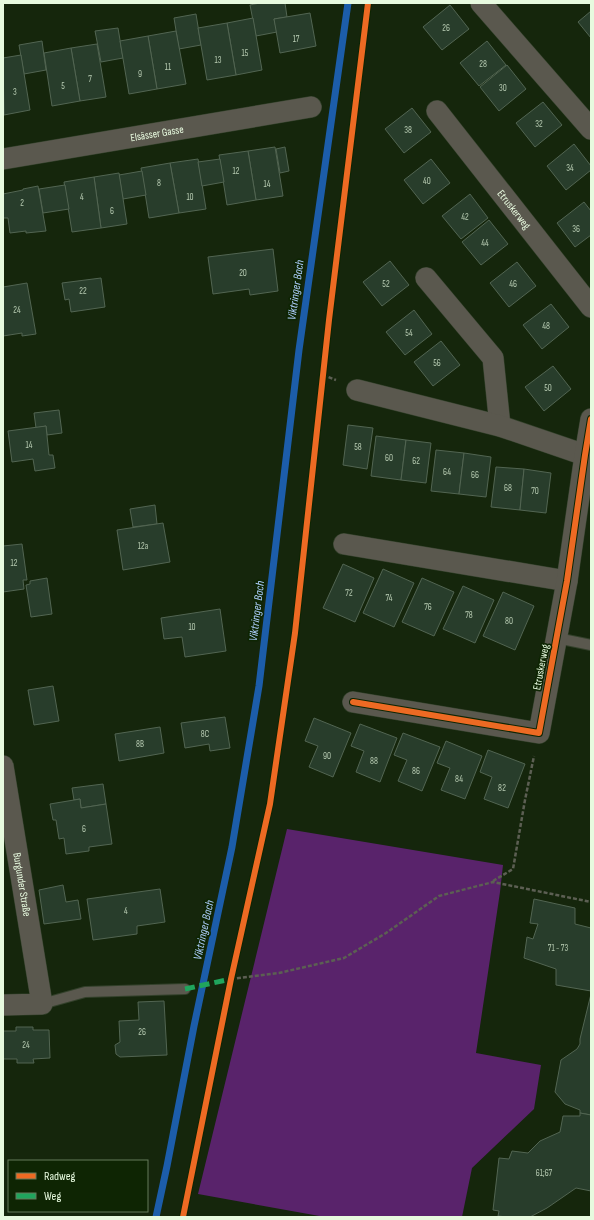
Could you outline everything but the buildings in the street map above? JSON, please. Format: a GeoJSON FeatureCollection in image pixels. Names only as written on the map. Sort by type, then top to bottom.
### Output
{"type":"FeatureCollection","features":[{"type":"Feature","properties":{"kind":"street"},"geometry":{"type":"LineString","coordinates":[[481,3],[591,129]]}},
{"type":"Feature","properties":{"kind":"street","name":"Elsässer Gasse"},"geometry":{"type":"LineString","coordinates":[[3,160],[311,107]]}},
{"type":"Feature","properties":{"kind":"street","name":"Etruskerweg"},"geometry":{"type":"LineString","coordinates":[[437,111],[591,307]]}},
{"type":"Feature","properties":{"kind":"street"},"geometry":{"type":"LineString","coordinates":[[426,278],[494,358],[500,426]]}},
{"type":"Feature","properties":{"kind":"street"},"geometry":{"type":"LineString","coordinates":[[357,390],[500,426],[585,454]]}},
{"type":"Feature","properties":{"kind":"street","name":"Etruskerweg"},"geometry":{"type":"LineString","coordinates":[[539,733],[567,581],[583,525],[585,454],[591,419]]}},
{"type":"Feature","properties":{"kind":"street"},"geometry":{"type":"LineString","coordinates":[[344,544],[567,581]]}},
{"type":"Feature","properties":{"kind":"street"},"geometry":{"type":"LineString","coordinates":[[353,702],[539,733]]}},
{"type":"Feature","properties":{"kind":"street","name":"Burgunder Straße"},"geometry":{"type":"LineString","coordinates":[[3,766],[42,1004]]}},
{"type":"Feature","properties":{"kind":"street"},"geometry":{"type":"LineString","coordinates":[[3,1005],[42,1004]]}},
{"type":"Feature","properties":{"kind":"lane"},"geometry":{"type":"LineString","coordinates":[[557,638],[591,645]]}},
{"type":"Feature","properties":{"kind":"lane"},"geometry":{"type":"LineString","coordinates":[[42,1004],[85,992],[185,989]]}},
{"type":"Feature","properties":{"kind":"path"},"geometry":{"type":"LineString","coordinates":[[322,383],[324,368]]}},
{"type":"Feature","properties":{"kind":"path"},"geometry":{"type":"LineString","coordinates":[[231,979],[279,973],[344,958],[386,933],[439,896],[493,882],[513,869],[539,733]]}},
{"type":"Feature","properties":{"kind":"path"},"geometry":{"type":"LineString","coordinates":[[493,882],[591,902]]}},
{"type":"Feature","properties":{"kind":"path"},"geometry":{"type":"LineString","coordinates":[[229,987],[232,971]]}},
{"type":"Feature","properties":{"kind":"shaded area"},"geometry":{"type":"Polygon","coordinates":[[[287,829],[503,865],[476,1053],[541,1065],[534,1109],[472,1168],[462,1217],[325,1217],[198,1194],[287,829]]]}},
{"type":"Feature","properties":{"kind":"waterway","name":"Viktringer Bach"},"geometry":{"type":"LineString","coordinates":[[156,1217],[194,1026],[232,847],[259,686],[299,350],[348,3]]}},
{"type":"Feature","properties":{"kind":"marked path"},"geometry":{"type":"LineString","coordinates":[[185,989],[231,979]]}},
{"type":"Feature","properties":{"kind":"cycle path"},"geometry":{"type":"LineString","coordinates":[[183,1217],[231,979],[270,804],[295,633],[329,320],[368,3]]}},
{"type":"Feature","properties":{"kind":"cycle path"},"geometry":{"type":"LineString","coordinates":[[353,702],[539,733],[567,581],[591,419]]}}]}
